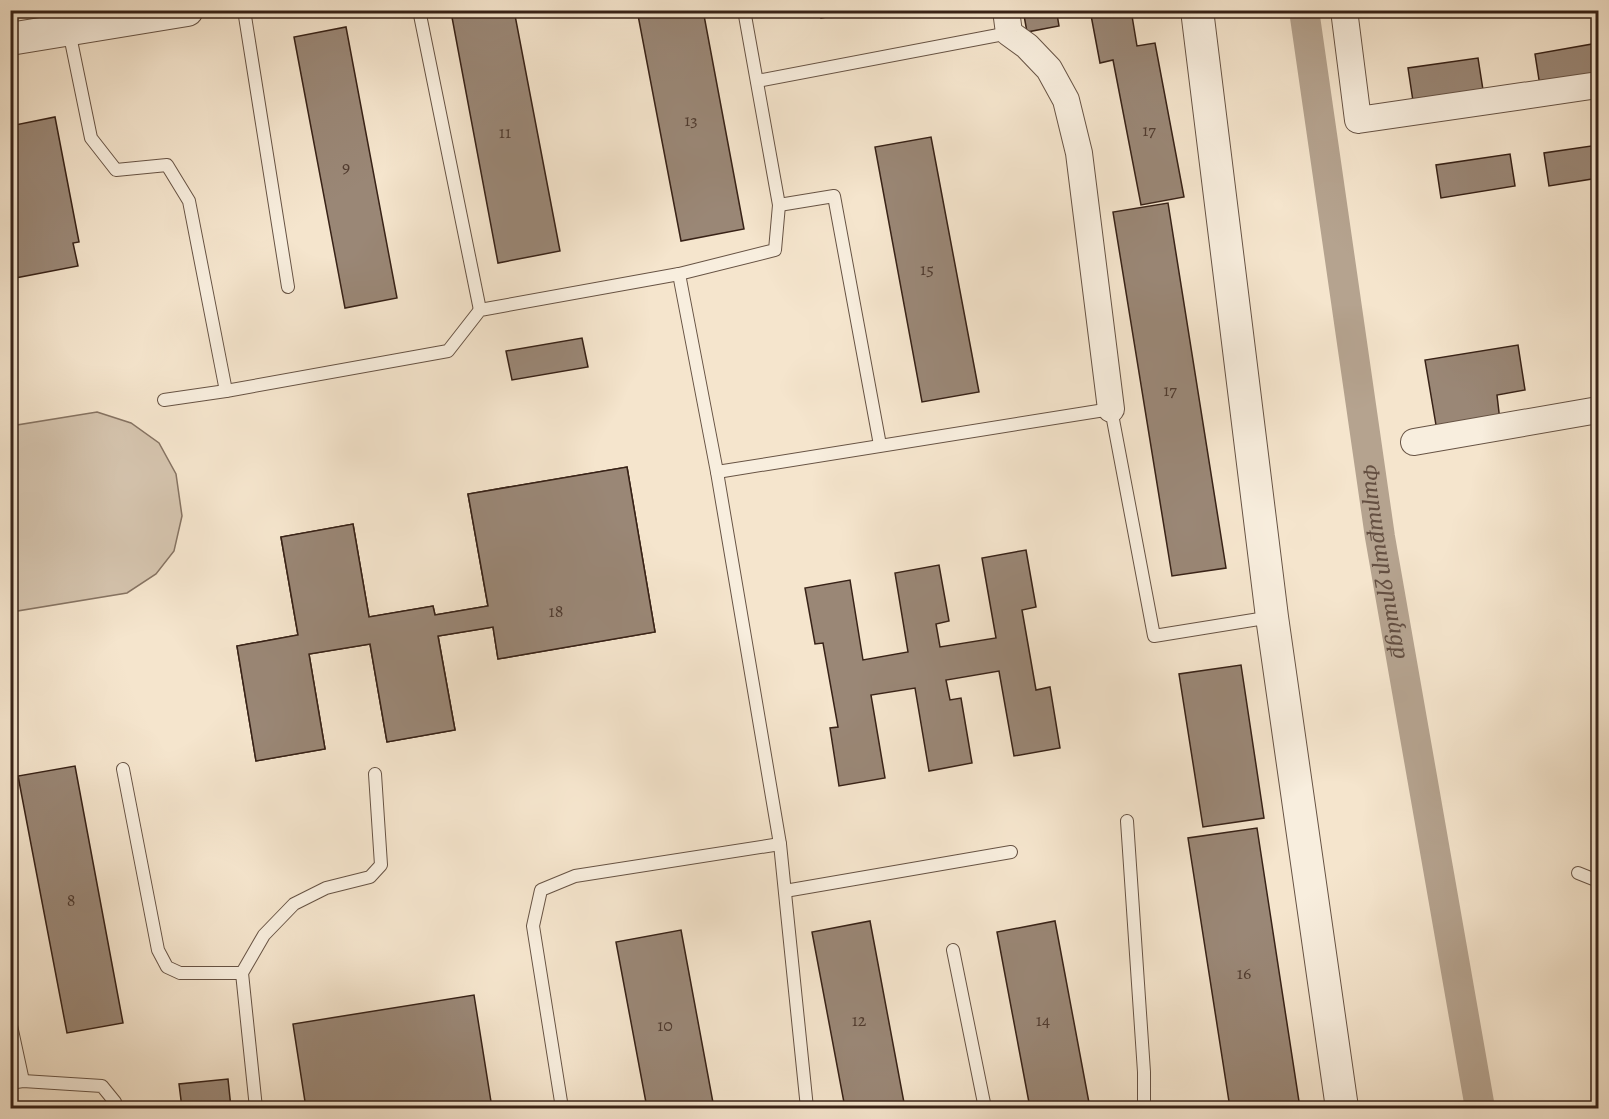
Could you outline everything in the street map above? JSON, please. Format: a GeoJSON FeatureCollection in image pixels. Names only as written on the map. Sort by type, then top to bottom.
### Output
{"type":"FeatureCollection","features":[{"type":"Feature","properties":{"kind":"street"},"geometry":{"type":"LineString","coordinates":[[10,39],[187,10]]}},
{"type":"Feature","properties":{"kind":"street"},"geometry":{"type":"LineString","coordinates":[[1197,10],[1272,617],[1342,1108]]}},
{"type":"Feature","properties":{"kind":"street"},"geometry":{"type":"LineString","coordinates":[[1344,10],[1358,120],[1599,85]]}},
{"type":"Feature","properties":{"kind":"street"},"geometry":{"type":"LineString","coordinates":[[1008,22],[1049,69],[1066,100],[1079,153],[1111,409]]}},
{"type":"Feature","properties":{"kind":"street"},"geometry":{"type":"LineString","coordinates":[[1414,442],[1599,410]]}},
{"type":"Feature","properties":{"kind":"lane"},"geometry":{"type":"LineString","coordinates":[[244,10],[288,287]]}},
{"type":"Feature","properties":{"kind":"lane"},"geometry":{"type":"LineString","coordinates":[[419,10],[480,310]]}},
{"type":"Feature","properties":{"kind":"lane"},"geometry":{"type":"LineString","coordinates":[[164,400],[448,351],[480,310],[679,274],[775,250],[779,206],[744,10]]}},
{"type":"Feature","properties":{"kind":"lane"},"geometry":{"type":"LineString","coordinates":[[757,81],[1008,22]]}},
{"type":"Feature","properties":{"kind":"lane"},"geometry":{"type":"LineString","coordinates":[[69,30],[91,138],[116,170],[167,165],[189,201],[226,391]]}},
{"type":"Feature","properties":{"kind":"lane"},"geometry":{"type":"LineString","coordinates":[[779,206],[834,196],[880,445]]}},
{"type":"Feature","properties":{"kind":"lane"},"geometry":{"type":"LineString","coordinates":[[679,274],[717,472],[780,844],[807,1108]]}},
{"type":"Feature","properties":{"kind":"lane"},"geometry":{"type":"LineString","coordinates":[[717,472],[1111,409],[1154,636],[1272,617]]}},
{"type":"Feature","properties":{"kind":"lane"},"geometry":{"type":"LineString","coordinates":[[123,769],[158,950],[166,968],[180,973],[242,973]]}},
{"type":"Feature","properties":{"kind":"lane"},"geometry":{"type":"LineString","coordinates":[[256,1108],[242,973],[264,935],[294,904],[326,888],[370,878],[381,866],[375,774]]}},
{"type":"Feature","properties":{"kind":"lane"},"geometry":{"type":"LineString","coordinates":[[1127,821],[1144,1072],[1144,1108]]}},
{"type":"Feature","properties":{"kind":"lane"},"geometry":{"type":"LineString","coordinates":[[562,1108],[533,926],[541,890],[575,876],[780,844]]}},
{"type":"Feature","properties":{"kind":"lane"},"geometry":{"type":"LineString","coordinates":[[784,891],[1011,852]]}},
{"type":"Feature","properties":{"kind":"lane"},"geometry":{"type":"LineString","coordinates":[[1578,873],[1599,880]]}},
{"type":"Feature","properties":{"kind":"lane"},"geometry":{"type":"LineString","coordinates":[[953,950],[985,1108]]}},
{"type":"Feature","properties":{"kind":"lane"},"geometry":{"type":"LineString","coordinates":[[10,1021],[17,1082],[102,1086],[115,1102],[115,1108]]}},
{"type":"Feature","properties":{"kind":"shaded area"},"geometry":{"type":"Polygon","coordinates":[[[97,412],[131,423],[159,443],[176,474],[182,516],[174,551],[156,574],[127,593],[11,612],[11,426],[97,412]]]}},
{"type":"Feature","properties":{"kind":"building"},"geometry":{"type":"Polygon","coordinates":[[[514,10],[560,251],[498,263],[451,12],[514,10]]]}},
{"type":"Feature","properties":{"kind":"building"},"geometry":{"type":"Polygon","coordinates":[[[637,10],[703,10],[744,229],[681,241],[637,10]]]}},
{"type":"Feature","properties":{"kind":"building"},"geometry":{"type":"Polygon","coordinates":[[[819,10],[860,10],[821,18],[819,10]]]}},
{"type":"Feature","properties":{"kind":"building"},"geometry":{"type":"Polygon","coordinates":[[[1023,10],[1075,10],[1057,14],[1059,26],[1027,32],[1023,10]]]}},
{"type":"Feature","properties":{"kind":"building"},"geometry":{"type":"Polygon","coordinates":[[[1090,10],[1131,10],[1137,46],[1155,43],[1184,197],[1141,205],[1113,60],[1100,63],[1090,10]]]}},
{"type":"Feature","properties":{"kind":"building"},"geometry":{"type":"Polygon","coordinates":[[[346,27],[397,298],[345,308],[294,37],[346,27]]]}},
{"type":"Feature","properties":{"kind":"building"},"geometry":{"type":"Polygon","coordinates":[[[1598,43],[1598,77],[1540,86],[1535,54],[1598,43]]]}},
{"type":"Feature","properties":{"kind":"building"},"geometry":{"type":"Polygon","coordinates":[[[1478,58],[1483,90],[1413,101],[1408,68],[1478,58]]]}},
{"type":"Feature","properties":{"kind":"building"},"geometry":{"type":"Polygon","coordinates":[[[55,117],[79,242],[73,243],[78,266],[10,279],[10,224],[13,223],[10,209],[10,126],[55,117]]]}},
{"type":"Feature","properties":{"kind":"building"},"geometry":{"type":"Polygon","coordinates":[[[931,137],[979,392],[922,402],[875,147],[931,137]]]}},
{"type":"Feature","properties":{"kind":"building"},"geometry":{"type":"Polygon","coordinates":[[[1598,145],[1598,178],[1549,186],[1544,153],[1598,145]]]}},
{"type":"Feature","properties":{"kind":"building"},"geometry":{"type":"Polygon","coordinates":[[[1510,154],[1515,186],[1441,198],[1436,165],[1510,154]]]}},
{"type":"Feature","properties":{"kind":"building"},"geometry":{"type":"Polygon","coordinates":[[[1168,203],[1226,568],[1172,576],[1113,212],[1168,203]]]}},
{"type":"Feature","properties":{"kind":"building"},"geometry":{"type":"Polygon","coordinates":[[[582,338],[588,367],[512,380],[506,351],[582,338]]]}},
{"type":"Feature","properties":{"kind":"building"},"geometry":{"type":"Polygon","coordinates":[[[1518,345],[1525,390],[1497,395],[1500,421],[1437,431],[1425,360],[1518,345]]]}},
{"type":"Feature","properties":{"kind":"building"},"geometry":{"type":"Polygon","coordinates":[[[627,467],[655,632],[498,659],[493,627],[438,636],[455,730],[387,742],[370,644],[309,654],[325,749],[256,761],[237,646],[298,635],[281,537],[353,524],[369,617],[433,606],[435,615],[488,606],[468,494],[627,467]],[[580,531],[534,539],[543,591],[588,583],[580,531]]]}},
{"type":"Feature","properties":{"kind":"building"},"geometry":{"type":"Polygon","coordinates":[[[627,467],[655,632],[498,659],[493,627],[438,636],[455,730],[387,742],[370,644],[309,654],[325,749],[256,761],[237,646],[298,635],[281,537],[353,524],[369,617],[433,606],[435,615],[488,606],[468,494],[627,467]]]}},
{"type":"Feature","properties":{"kind":"building"},"geometry":{"type":"Polygon","coordinates":[[[1026,550],[1036,607],[1022,610],[1036,690],[1050,687],[1060,748],[1014,756],[999,671],[946,680],[950,700],[961,698],[972,763],[929,771],[915,688],[871,695],[885,778],[839,786],[830,728],[838,727],[823,643],[815,644],[805,588],[850,580],[863,660],[908,652],[895,573],[939,565],[949,621],[936,624],[940,647],[996,638],[982,558],[1026,550]]]}},
{"type":"Feature","properties":{"kind":"building"},"geometry":{"type":"Polygon","coordinates":[[[1241,665],[1264,818],[1203,827],[1179,674],[1241,665]]]}},
{"type":"Feature","properties":{"kind":"building"},"geometry":{"type":"Polygon","coordinates":[[[75,766],[123,1023],[67,1033],[18,776],[75,766]]]}},
{"type":"Feature","properties":{"kind":"building"},"geometry":{"type":"Polygon","coordinates":[[[1257,828],[1300,1108],[1230,1108],[1188,838],[1257,828]]]}},
{"type":"Feature","properties":{"kind":"building"},"geometry":{"type":"Polygon","coordinates":[[[870,921],[905,1108],[845,1108],[812,932],[870,921]]]}},
{"type":"Feature","properties":{"kind":"building"},"geometry":{"type":"Polygon","coordinates":[[[1055,921],[1090,1108],[1030,1108],[997,932],[1055,921]]]}},
{"type":"Feature","properties":{"kind":"building"},"geometry":{"type":"Polygon","coordinates":[[[681,930],[714,1108],[647,1108],[616,942],[681,930]]]}},
{"type":"Feature","properties":{"kind":"building"},"geometry":{"type":"Polygon","coordinates":[[[474,995],[492,1108],[306,1108],[293,1024],[474,995]]]}},
{"type":"Feature","properties":{"kind":"building"},"geometry":{"type":"Polygon","coordinates":[[[228,1079],[231,1108],[182,1108],[179,1084],[228,1079]]]}},
{"type":"Feature","properties":{"kind":"waterway","name":"Փարաքար ջրանցք"},"geometry":{"type":"LineString","coordinates":[[1304,10],[1380,537],[1480,1108]]}}]}
